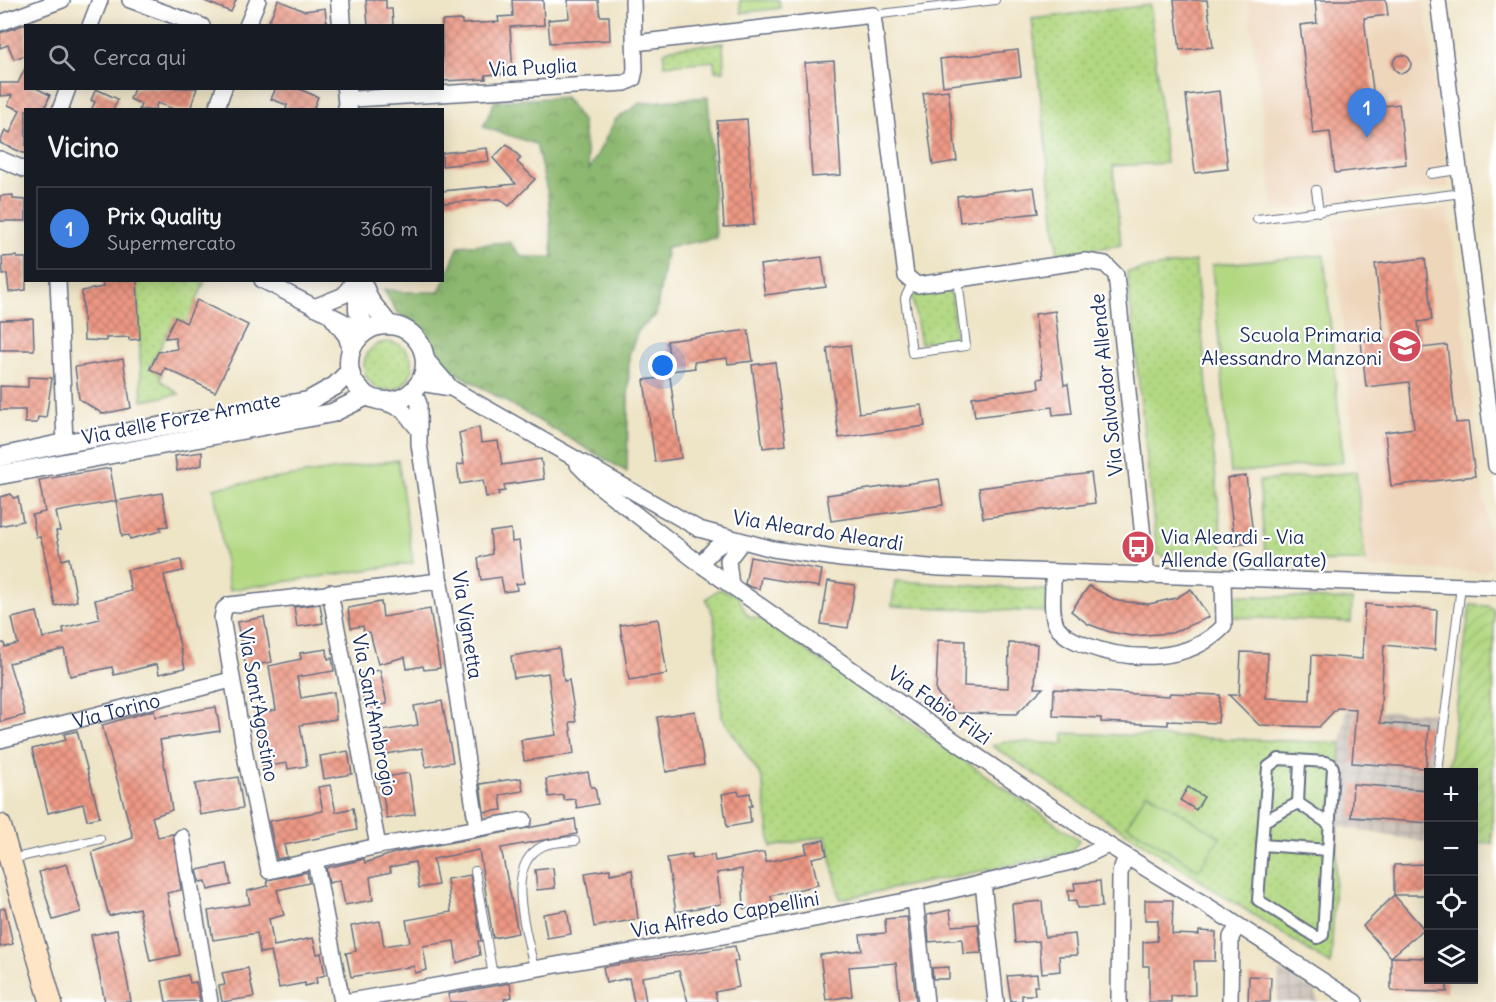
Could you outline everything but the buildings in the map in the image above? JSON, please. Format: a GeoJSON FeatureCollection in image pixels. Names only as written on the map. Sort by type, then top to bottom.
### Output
{"type":"FeatureCollection","features":[{"type":"Feature","properties":{"kind":"main road"},"geometry":{"type":"LineString","coordinates":[[0,825],[5,860],[51,1002]]}},
{"type":"Feature","properties":{"kind":"street"},"geometry":{"type":"LineString","coordinates":[[0,23],[62,0]]}},
{"type":"Feature","properties":{"kind":"street"},"geometry":{"type":"LineString","coordinates":[[91,24],[100,0]]}},
{"type":"Feature","properties":{"kind":"street"},"geometry":{"type":"LineString","coordinates":[[249,24],[258,0]]}},
{"type":"Feature","properties":{"kind":"street"},"geometry":{"type":"LineString","coordinates":[[340,0],[342,24]]}},
{"type":"Feature","properties":{"kind":"street"},"geometry":{"type":"LineString","coordinates":[[348,0],[350,24]]}},
{"type":"Feature","properties":{"kind":"street","name":"Via Puglia"},"geometry":{"type":"LineString","coordinates":[[351,99],[626,83],[633,79],[635,43],[633,0]]}},
{"type":"Feature","properties":{"kind":"street"},"geometry":{"type":"LineString","coordinates":[[1438,0],[1496,466]]}},
{"type":"Feature","properties":{"kind":"street"},"geometry":{"type":"LineString","coordinates":[[139,1],[197,24]]}},
{"type":"Feature","properties":{"kind":"street"},"geometry":{"type":"LineString","coordinates":[[635,43],[873,15],[906,276],[913,281]]}},
{"type":"Feature","properties":{"kind":"street"},"geometry":{"type":"LineString","coordinates":[[61,108],[67,90]]}},
{"type":"Feature","properties":{"kind":"street"},"geometry":{"type":"LineString","coordinates":[[217,108],[223,90]]}},
{"type":"Feature","properties":{"kind":"street"},"geometry":{"type":"LineString","coordinates":[[0,159],[24,169]]}},
{"type":"Feature","properties":{"kind":"street","name":"Via Salvador Allende"},"geometry":{"type":"LineString","coordinates":[[913,281],[917,285],[1085,261],[1106,264],[1116,275],[1147,576]]}},
{"type":"Feature","properties":{"kind":"street"},"geometry":{"type":"LineString","coordinates":[[58,282],[65,442]]}},
{"type":"Feature","properties":{"kind":"street"},"geometry":{"type":"LineString","coordinates":[[266,282],[365,332]]}},
{"type":"Feature","properties":{"kind":"street"},"geometry":{"type":"LineString","coordinates":[[314,307],[344,295],[356,282]]}},
{"type":"Feature","properties":{"kind":"street"},"geometry":{"type":"LineString","coordinates":[[358,282],[358,310],[365,332]]}},
{"type":"Feature","properties":{"kind":"street"},"geometry":{"type":"LineString","coordinates":[[359,282],[370,301],[389,325]]}},
{"type":"Feature","properties":{"kind":"street"},"geometry":{"type":"LineString","coordinates":[[329,314],[345,336],[351,351],[349,372],[355,384],[374,399],[402,409],[418,429]]}},
{"type":"Feature","properties":{"kind":"street"},"geometry":{"type":"LineString","coordinates":[[351,351],[365,332],[389,325],[405,329],[416,337],[425,358],[446,387],[562,449]]}},
{"type":"Feature","properties":{"kind":"street"},"geometry":{"type":"LineString","coordinates":[[418,393],[425,371],[425,358]]}},
{"type":"Feature","properties":{"kind":"street","name":"Via delle Forze Armate"},"geometry":{"type":"LineString","coordinates":[[0,457],[65,442],[308,401],[335,386],[349,372]]}},
{"type":"Feature","properties":{"kind":"street"},"geometry":{"type":"LineString","coordinates":[[374,399],[399,400],[446,387]]}},
{"type":"Feature","properties":{"kind":"street","name":"Via Vignetta"},"geometry":{"type":"LineString","coordinates":[[418,393],[418,429],[477,828]]}},
{"type":"Feature","properties":{"kind":"street","name":"Via delle Forze Armate"},"geometry":{"type":"LineString","coordinates":[[0,475],[332,413],[374,399]]}},
{"type":"Feature","properties":{"kind":"street","name":"Via Aleardo Aleardi"},"geometry":{"type":"LineString","coordinates":[[562,449],[699,529],[736,541],[881,563],[1053,573],[1496,587]]}},
{"type":"Feature","properties":{"kind":"street","name":"Via Fabio Filzi"},"geometry":{"type":"LineString","coordinates":[[562,449],[598,485],[731,586],[1108,845],[1355,1002]]}},
{"type":"Feature","properties":{"kind":"street"},"geometry":{"type":"LineString","coordinates":[[731,586],[728,560],[736,541]]}},
{"type":"Feature","properties":{"kind":"street"},"geometry":{"type":"LineString","coordinates":[[700,564],[714,549],[736,541]]}},
{"type":"Feature","properties":{"kind":"street"},"geometry":{"type":"LineString","coordinates":[[700,564],[714,565],[728,560]]}},
{"type":"Feature","properties":{"kind":"street"},"geometry":{"type":"LineString","coordinates":[[1053,573],[1054,621],[1059,629],[1070,639],[1092,647],[1139,657],[1180,652],[1214,637],[1224,626],[1223,579]]}},
{"type":"Feature","properties":{"kind":"street","name":"Via Sant'Agostino"},"geometry":{"type":"LineString","coordinates":[[315,860],[269,871],[231,680],[222,618],[224,609],[229,605],[440,581]]}},
{"type":"Feature","properties":{"kind":"street","name":"Via Sant'Ambrogio"},"geometry":{"type":"LineString","coordinates":[[330,592],[378,846]]}},
{"type":"Feature","properties":{"kind":"street","name":"Via Torino"},"geometry":{"type":"LineString","coordinates":[[0,740],[231,680]]}},
{"type":"Feature","properties":{"kind":"street"},"geometry":{"type":"LineString","coordinates":[[1279,759],[1300,760],[1331,764],[1323,935],[1318,938],[1258,900],[1268,767],[1279,759]]}},
{"type":"Feature","properties":{"kind":"street"},"geometry":{"type":"LineString","coordinates":[[1298,803],[1300,760]]}},
{"type":"Feature","properties":{"kind":"street"},"geometry":{"type":"LineString","coordinates":[[1264,821],[1298,803]]}},
{"type":"Feature","properties":{"kind":"street"},"geometry":{"type":"LineString","coordinates":[[1298,803],[1329,824]]}},
{"type":"Feature","properties":{"kind":"street"},"geometry":{"type":"LineString","coordinates":[[343,1002],[315,860],[378,846],[524,820]]}},
{"type":"Feature","properties":{"kind":"street"},"geometry":{"type":"LineString","coordinates":[[182,837],[210,1002]]}},
{"type":"Feature","properties":{"kind":"street","name":"Via Alfredo Cappellini"},"geometry":{"type":"LineString","coordinates":[[343,1002],[774,927],[915,899],[1075,861],[1108,845]]}},
{"type":"Feature","properties":{"kind":"street"},"geometry":{"type":"LineString","coordinates":[[1262,845],[1328,850]]}},
{"type":"Feature","properties":{"kind":"street"},"geometry":{"type":"LineString","coordinates":[[1119,1002],[1120,873],[1126,856]]}},
{"type":"Feature","properties":{"kind":"street"},"geometry":{"type":"LineString","coordinates":[[983,883],[996,1002]]}},
{"type":"Feature","properties":{"kind":"street"},"geometry":{"type":"LineString","coordinates":[[915,899],[926,1002]]}},
{"type":"Feature","properties":{"kind":"street"},"geometry":{"type":"LineString","coordinates":[[1230,1002],[1231,937],[1238,926]]}},
{"type":"Feature","properties":{"kind":"lane"},"geometry":{"type":"LineString","coordinates":[[873,15],[995,0]]}},
{"type":"Feature","properties":{"kind":"lane"},"geometry":{"type":"LineString","coordinates":[[1431,174],[1458,170]]}},
{"type":"Feature","properties":{"kind":"lane"},"geometry":{"type":"LineString","coordinates":[[1316,190],[1319,212]]}},
{"type":"Feature","properties":{"kind":"lane"},"geometry":{"type":"LineString","coordinates":[[1257,219],[1462,193]]}},
{"type":"Feature","properties":{"kind":"lane"},"geometry":{"type":"LineString","coordinates":[[913,281],[905,298],[912,353],[966,346],[958,278]]}},
{"type":"Feature","properties":{"kind":"lane"},"geometry":{"type":"LineString","coordinates":[[1438,768],[1461,586]]}},
{"type":"Feature","properties":{"kind":"lane"},"geometry":{"type":"LineString","coordinates":[[5,860],[100,839]]}},
{"type":"Feature","properties":{"kind":"lane"},"geometry":{"type":"LineString","coordinates":[[534,969],[520,890],[520,872],[529,855],[545,845],[575,841]]}},
{"type":"Feature","properties":{"kind":"lane"},"geometry":{"type":"LineString","coordinates":[[475,871],[493,976]]}},
{"type":"Feature","properties":{"kind":"shaded area"},"geometry":{"type":"Polygon","coordinates":[[[1248,0],[1424,0],[1449,187],[1274,211],[1248,0]]]}},
{"type":"Feature","properties":{"kind":"shaded area","name":"Scuola Primaria Alessandro Manzoni"},"geometry":{"type":"Polygon","coordinates":[[[1449,208],[1492,565],[1485,572],[1365,568],[1333,220],[1449,208]]]}},
{"type":"Feature","properties":{"kind":"shaded area"},"geometry":{"type":"Polygon","coordinates":[[[1346,710],[1435,713],[1431,768],[1424,768],[1424,842],[1337,826],[1341,743],[1346,710]]]}},
{"type":"Feature","properties":{"kind":"shaded area"},"geometry":{"type":"Polygon","coordinates":[[[1279,970],[1316,992],[1318,1002],[1278,1002],[1279,970]]]}},
{"type":"Feature","properties":{"kind":"green space"},"geometry":{"type":"Polygon","coordinates":[[[740,0],[779,0],[780,8],[741,13],[740,0]]]}},
{"type":"Feature","properties":{"kind":"green space"},"geometry":{"type":"Polygon","coordinates":[[[1150,5],[1166,163],[1113,166],[1121,245],[1058,254],[1032,19],[1150,5]]]}},
{"type":"Feature","properties":{"kind":"green space"},"geometry":{"type":"Polygon","coordinates":[[[723,43],[724,71],[715,71],[714,61],[664,65],[664,53],[671,48],[723,43]]]}},
{"type":"Feature","properties":{"kind":"green space"},"geometry":{"type":"Polygon","coordinates":[[[565,97],[582,121],[589,170],[616,119],[641,103],[708,97],[716,238],[667,247],[656,315],[638,331],[629,355],[627,472],[443,365],[427,334],[397,312],[383,289],[405,292],[439,292],[459,246],[509,242],[522,257],[553,257],[548,195],[536,144],[483,127],[495,101],[565,97]]]}},
{"type":"Feature","properties":{"kind":"green space"},"geometry":{"type":"Polygon","coordinates":[[[1324,255],[1343,462],[1231,473],[1212,265],[1324,255]]]}},
{"type":"Feature","properties":{"kind":"green space"},"geometry":{"type":"Polygon","coordinates":[[[1195,261],[1224,563],[1174,561],[1157,553],[1127,272],[1195,261]]]}},
{"type":"Feature","properties":{"kind":"green space"},"geometry":{"type":"Polygon","coordinates":[[[137,282],[205,282],[187,323],[175,318],[150,368],[162,375],[160,380],[179,394],[142,401],[137,282]]]}},
{"type":"Feature","properties":{"kind":"green space"},"geometry":{"type":"Polygon","coordinates":[[[947,290],[952,296],[955,334],[952,338],[921,343],[912,296],[916,292],[947,290]]]}},
{"type":"Feature","properties":{"kind":"green space"},"geometry":{"type":"Polygon","coordinates":[[[388,342],[405,349],[412,366],[405,383],[388,390],[371,383],[364,366],[371,349],[388,342]]]}},
{"type":"Feature","properties":{"kind":"green space"},"geometry":{"type":"Polygon","coordinates":[[[398,460],[413,563],[229,590],[214,488],[398,460]]]}},
{"type":"Feature","properties":{"kind":"green space"},"geometry":{"type":"Polygon","coordinates":[[[1356,472],[1365,561],[1266,562],[1259,481],[1356,472]]]}},
{"type":"Feature","properties":{"kind":"green space"},"geometry":{"type":"Polygon","coordinates":[[[895,581],[1048,590],[1047,612],[892,606],[895,581]]]}},
{"type":"Feature","properties":{"kind":"green space"},"geometry":{"type":"Polygon","coordinates":[[[719,589],[737,595],[748,616],[761,619],[1079,840],[1071,853],[840,899],[826,836],[771,847],[762,778],[722,717],[714,617],[706,599],[719,589]]]}},
{"type":"Feature","properties":{"kind":"green space"},"geometry":{"type":"Polygon","coordinates":[[[1233,595],[1352,600],[1351,622],[1233,617],[1233,595]]]}},
{"type":"Feature","properties":{"kind":"green space"},"geometry":{"type":"Polygon","coordinates":[[[1470,605],[1488,606],[1494,610],[1492,843],[1478,844],[1478,768],[1449,768],[1470,605]]]}},
{"type":"Feature","properties":{"kind":"green space"},"geometry":{"type":"Polygon","coordinates":[[[1064,733],[1341,743],[1331,965],[992,746],[1005,741],[1064,744],[1064,733]]]}},
{"type":"Feature","properties":{"kind":"green space"},"geometry":{"type":"Polygon","coordinates":[[[1147,792],[1220,837],[1199,870],[1127,825],[1147,792]]]}},
{"type":"Feature","properties":{"kind":"place","name":"Prix Quality"},"geometry":{"type":"Point","coordinates":[1367,138]}},
{"type":"Feature","properties":{"kind":"place","name":"Scuola Primaria Alessandro Manzoni"},"geometry":{"type":"Point","coordinates":[1405,346]}},
{"type":"Feature","properties":{"kind":"place","name":"Via Aleardi - Via Allende (Gallarate)"},"geometry":{"type":"Point","coordinates":[1138,547]}}]}
